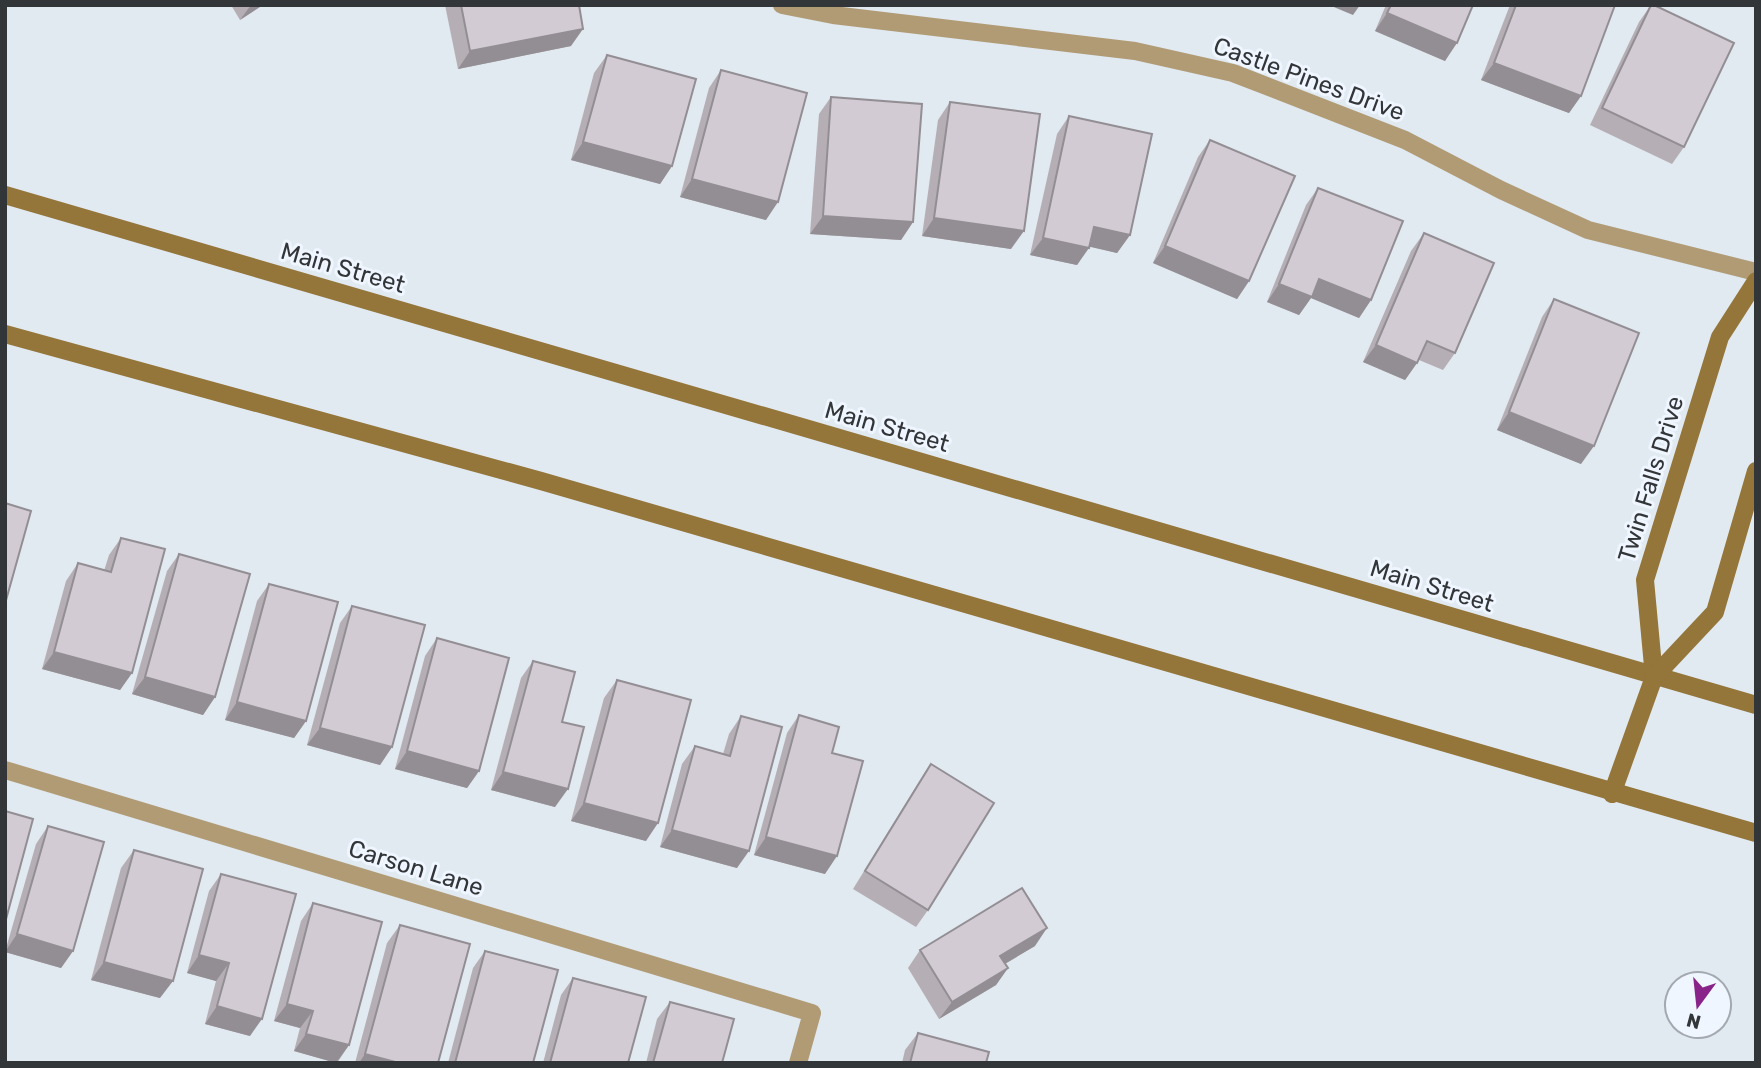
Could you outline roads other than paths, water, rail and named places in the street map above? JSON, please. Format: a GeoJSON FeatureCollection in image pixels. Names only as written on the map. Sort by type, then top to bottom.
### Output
{"type":"FeatureCollection","features":[{"type":"Feature","properties":{"kind":"main road","name":"Main Street"},"geometry":{"type":"LineString","coordinates":[[5,195],[1756,705]]}},
{"type":"Feature","properties":{"kind":"main road","name":"Twin Falls Drive"},"geometry":{"type":"LineString","coordinates":[[1654,677],[1645,580],[1720,337],[1756,281]]}},
{"type":"Feature","properties":{"kind":"main road"},"geometry":{"type":"LineString","coordinates":[[5,334],[541,481],[1612,794],[1756,833]]}},
{"type":"Feature","properties":{"kind":"main road"},"geometry":{"type":"LineString","coordinates":[[1612,794],[1654,677],[1715,612],[1756,471]]}},
{"type":"Feature","properties":{"kind":"street","name":"Castle Pines Drive"},"geometry":{"type":"LineString","coordinates":[[782,5],[833,15],[1135,51],[1233,74],[1405,139],[1502,190],[1588,230],[1756,272]]}},
{"type":"Feature","properties":{"kind":"street","name":"Carson Lane"},"geometry":{"type":"LineString","coordinates":[[5,770],[812,1013],[798,1063]]}}]}
